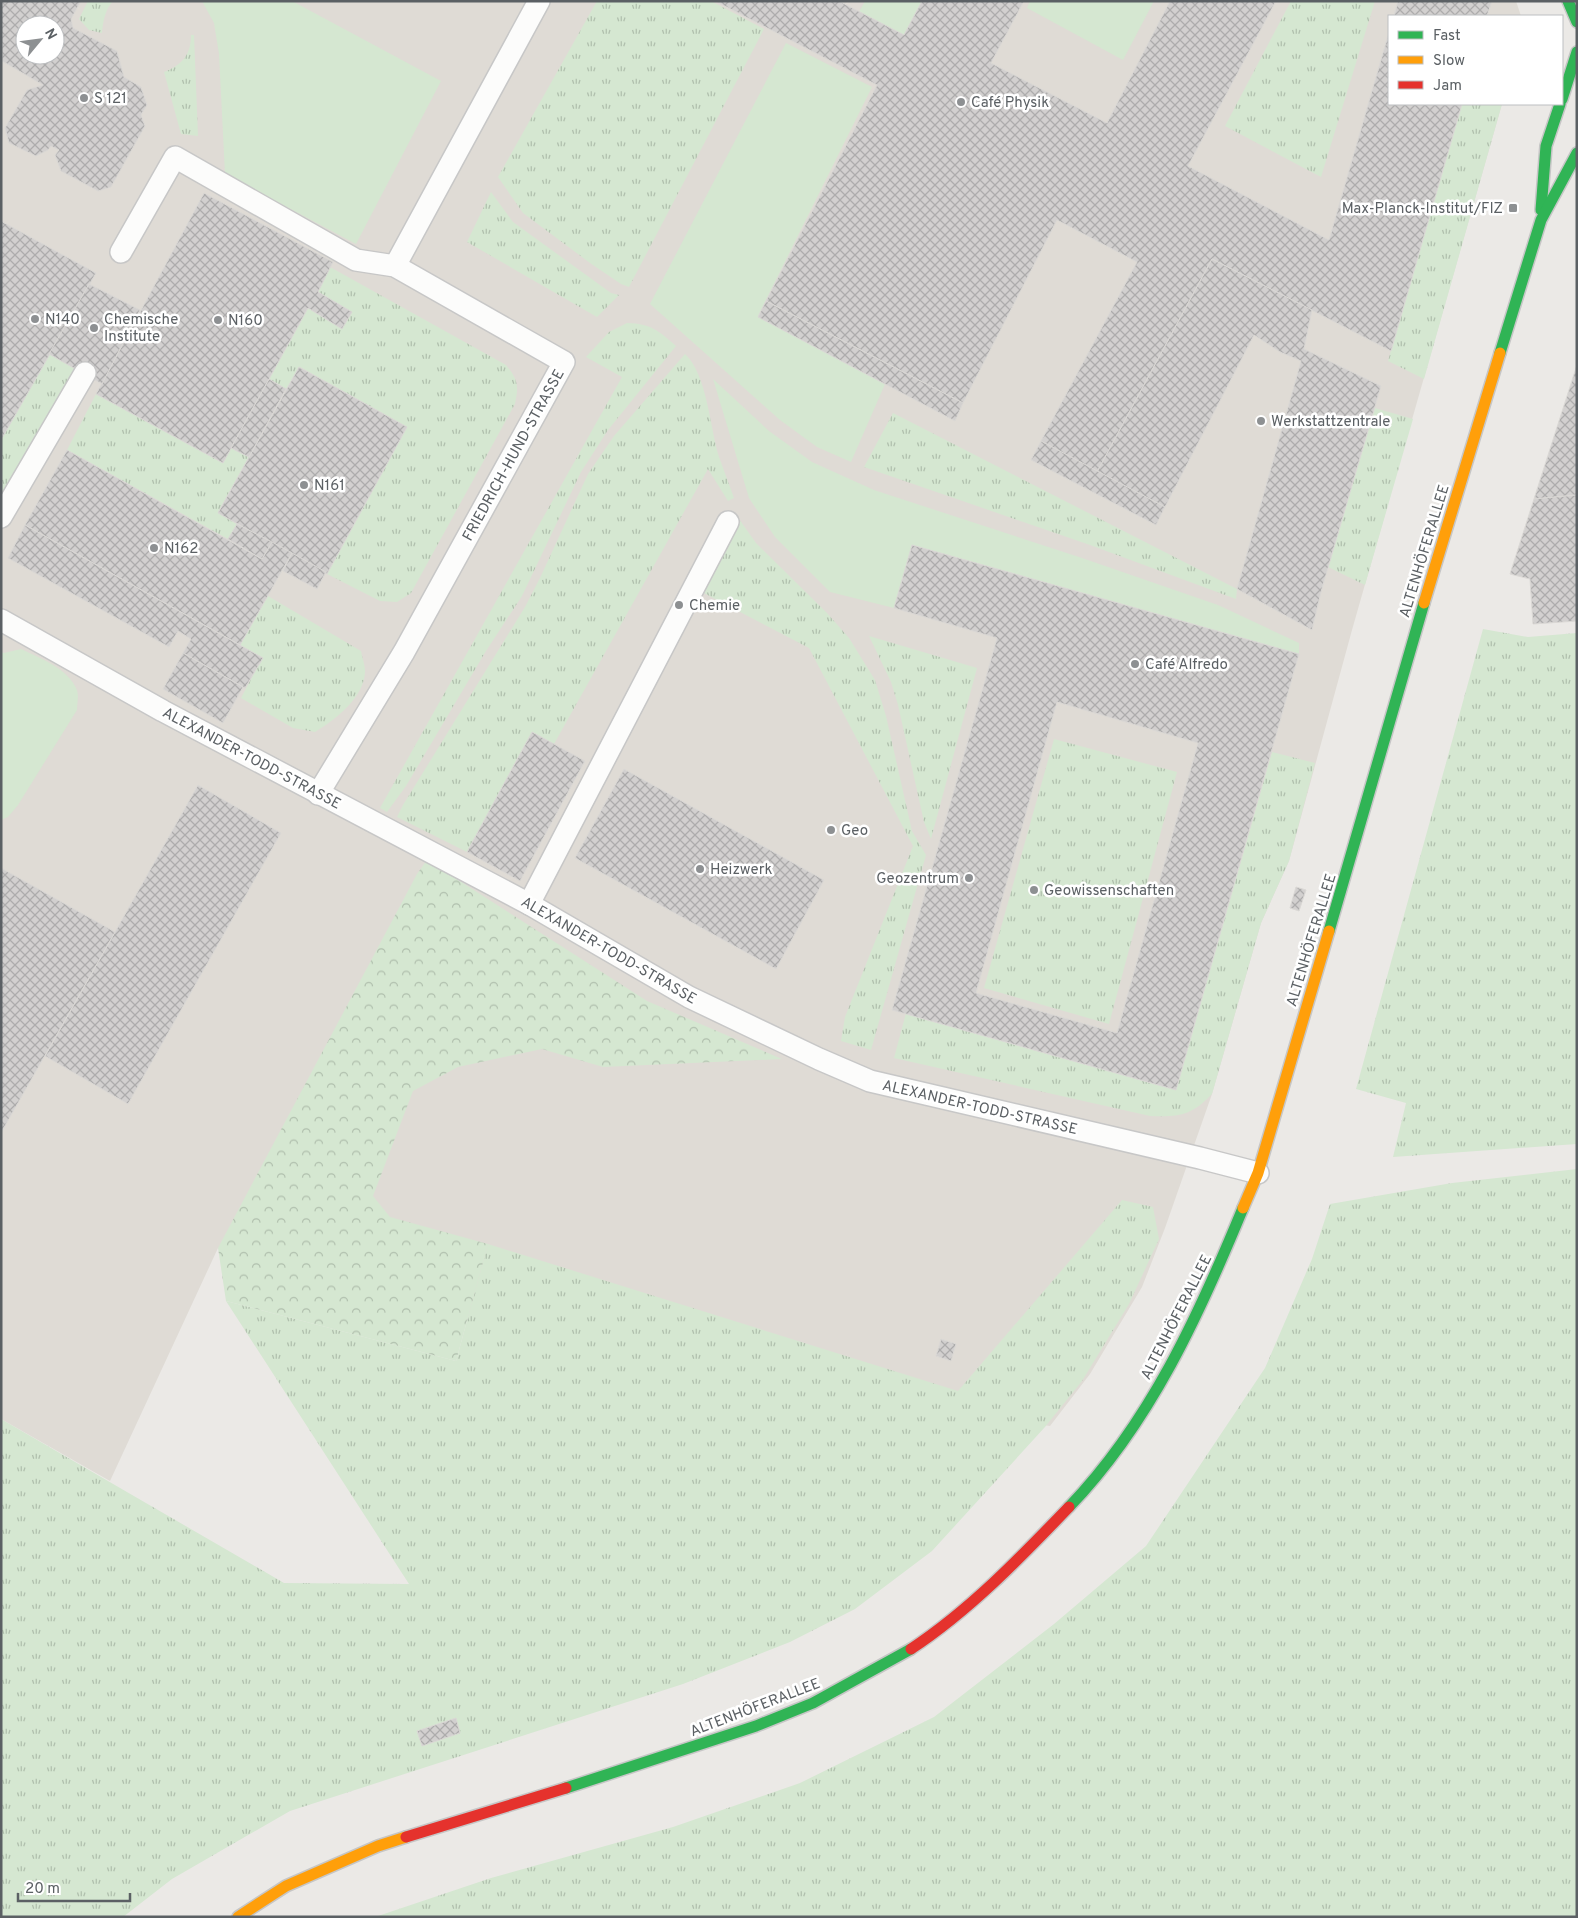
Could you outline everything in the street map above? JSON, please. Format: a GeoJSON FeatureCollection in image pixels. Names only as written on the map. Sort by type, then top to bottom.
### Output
{"type":"FeatureCollection","features":[{"type":"Feature","properties":{"kind":"street"},"geometry":{"type":"LineString","coordinates":[[1573,8],[1577,22]]}},
{"type":"Feature","properties":{"kind":"street"},"geometry":{"type":"LineString","coordinates":[[1563,96],[1577,52]]}},
{"type":"Feature","properties":{"kind":"street","name":"ALTENHÖFERALLEE"},"geometry":{"type":"LineString","coordinates":[[1541,220],[1546,146],[1560,105]]}},
{"type":"Feature","properties":{"kind":"street","name":"ALTENHÖFERALLEE"},"geometry":{"type":"LineString","coordinates":[[238,1917],[286,1886],[378,1846],[655,1760],[756,1726],[813,1703],[868,1675],[940,1630],[1010,1568],[1086,1489],[1140,1417],[1184,1340],[1222,1260],[1258,1173],[1361,823],[1414,634],[1541,220],[1577,153]]}},
{"type":"Feature","properties":{"kind":"lane"},"geometry":{"type":"LineString","coordinates":[[121,252],[175,157],[356,260],[394,266],[539,1]]}},
{"type":"Feature","properties":{"kind":"lane","name":"FRIEDRICH-HUND-STRASSE"},"geometry":{"type":"LineString","coordinates":[[318,794],[404,652],[564,362],[394,266]]}},
{"type":"Feature","properties":{"kind":"lane"},"geometry":{"type":"LineString","coordinates":[[1,517],[85,373]]}},
{"type":"Feature","properties":{"kind":"lane"},"geometry":{"type":"LineString","coordinates":[[529,904],[728,522]]}},
{"type":"Feature","properties":{"kind":"lane","name":"ALEXANDER-TODD-STRASSE"},"geometry":{"type":"LineString","coordinates":[[1,620],[162,711],[529,904],[690,997],[819,1059],[870,1081],[1258,1173]]}},
{"type":"Feature","properties":{"kind":"shaded area"},"geometry":{"type":"Polygon","coordinates":[[[1,1],[1516,1],[1521,15],[1388,15],[1388,105],[1502,105],[1352,630],[1289,861],[1261,923],[1212,1094],[1165,1228],[1142,1287],[1090,1374],[1050,1426],[615,1359],[218,1248],[110,1481],[1,1419],[1,1]]]}},
{"type":"Feature","properties":{"kind":"green space"},"geometry":{"type":"Polygon","coordinates":[[[88,1],[113,1],[105,16],[102,33],[89,30],[79,19],[88,1]]]}},
{"type":"Feature","properties":{"kind":"green space"},"geometry":{"type":"Polygon","coordinates":[[[202,1],[292,1],[441,81],[356,244],[225,174],[219,54],[214,23],[202,1]]]}},
{"type":"Feature","properties":{"kind":"green space"},"geometry":{"type":"Polygon","coordinates":[[[597,1],[711,1],[764,29],[629,287],[621,284],[590,263],[523,213],[498,177],[597,1]]]}},
{"type":"Feature","properties":{"kind":"green space"},"geometry":{"type":"Polygon","coordinates":[[[865,1],[922,1],[904,35],[859,12],[865,1]]]}},
{"type":"Feature","properties":{"kind":"green space"},"geometry":{"type":"Polygon","coordinates":[[[1030,1],[1154,1],[1123,60],[1027,8],[1030,1]]]}},
{"type":"Feature","properties":{"kind":"green space"},"geometry":{"type":"Polygon","coordinates":[[[1291,1],[1375,1],[1321,177],[1225,126],[1291,1]]]}},
{"type":"Feature","properties":{"kind":"green space"},"geometry":{"type":"Polygon","coordinates":[[[191,35],[194,35],[198,136],[181,134],[164,72],[176,66],[187,54],[191,35]]]}},
{"type":"Feature","properties":{"kind":"green space"},"geometry":{"type":"Polygon","coordinates":[[[786,43],[872,87],[758,316],[885,384],[851,462],[817,447],[780,420],[650,304],[786,43]]]}},
{"type":"Feature","properties":{"kind":"green space"},"geometry":{"type":"Polygon","coordinates":[[[1462,105],[1502,105],[1424,379],[1388,361],[1462,105]]]}},
{"type":"Feature","properties":{"kind":"green space"},"geometry":{"type":"Polygon","coordinates":[[[491,192],[513,222],[611,293],[619,295],[597,317],[467,242],[491,192]]]}},
{"type":"Feature","properties":{"kind":"green space"},"geometry":{"type":"Polygon","coordinates":[[[330,267],[506,365],[516,383],[515,404],[411,593],[397,602],[380,601],[327,574],[407,427],[300,367],[286,389],[269,379],[308,308],[342,328],[352,312],[318,292],[330,267]]]}},
{"type":"Feature","properties":{"kind":"green space"},"geometry":{"type":"Polygon","coordinates":[[[627,323],[648,326],[676,346],[608,430],[581,472],[522,596],[486,651],[406,786],[387,812],[380,808],[622,377],[586,357],[609,332],[627,323]]]}},
{"type":"Feature","properties":{"kind":"green space"},"geometry":{"type":"Polygon","coordinates":[[[49,354],[75,368],[1,498],[1,440],[49,354]]]}},
{"type":"Feature","properties":{"kind":"green space"},"geometry":{"type":"Polygon","coordinates":[[[685,354],[698,374],[703,388],[719,457],[734,498],[728,501],[708,469],[554,744],[532,732],[467,852],[397,817],[525,607],[588,474],[614,436],[685,354]]]}},
{"type":"Feature","properties":{"kind":"green space"},"geometry":{"type":"Polygon","coordinates":[[[713,379],[769,431],[812,462],[874,490],[1218,605],[1299,643],[1299,654],[912,545],[894,608],[830,592],[775,537],[749,498],[713,379]]]}},
{"type":"Feature","properties":{"kind":"green space"},"geometry":{"type":"Polygon","coordinates":[[[96,394],[223,463],[231,448],[249,457],[218,512],[237,524],[228,539],[67,450],[96,394]]]}},
{"type":"Feature","properties":{"kind":"green space"},"geometry":{"type":"Polygon","coordinates":[[[1375,408],[1413,419],[1365,585],[1328,567],[1375,408]]]}},
{"type":"Feature","properties":{"kind":"green space"},"geometry":{"type":"Polygon","coordinates":[[[893,413],[1237,589],[1236,599],[1090,545],[864,467],[893,413]]]}},
{"type":"Feature","properties":{"kind":"green space"},"geometry":{"type":"Polygon","coordinates":[[[739,519],[756,543],[827,613],[849,638],[875,680],[886,716],[912,831],[926,855],[871,1050],[841,1041],[845,1017],[913,846],[809,648],[700,591],[739,519]]]}},
{"type":"Feature","properties":{"kind":"green space"},"geometry":{"type":"Polygon","coordinates":[[[268,596],[361,651],[365,671],[364,681],[360,690],[348,707],[315,732],[293,728],[241,698],[262,658],[240,645],[268,596]]]}},
{"type":"Feature","properties":{"kind":"green space"},"geometry":{"type":"Polygon","coordinates":[[[1483,629],[1528,637],[1577,633],[1577,1144],[1393,1157],[1406,1103],[1356,1089],[1483,629]]]}},
{"type":"Feature","properties":{"kind":"green space"},"geometry":{"type":"Polygon","coordinates":[[[869,636],[977,668],[931,839],[924,822],[898,705],[891,682],[869,636]]]}},
{"type":"Feature","properties":{"kind":"green space"},"geometry":{"type":"Polygon","coordinates":[[[21,649],[61,670],[73,682],[78,697],[77,710],[18,805],[8,817],[1,820],[1,652],[21,649]]]}},
{"type":"Feature","properties":{"kind":"green space"},"geometry":{"type":"Polygon","coordinates":[[[1054,739],[1177,772],[1109,1024],[984,988],[1054,739]]]}},
{"type":"Feature","properties":{"kind":"green space"},"geometry":{"type":"Polygon","coordinates":[[[1272,752],[1315,763],[1289,861],[1261,923],[1212,1094],[1198,1107],[1184,1114],[1150,1116],[894,1058],[906,1013],[1176,1090],[1272,752]]]}},
{"type":"Feature","properties":{"kind":"green space"},"geometry":{"type":"Polygon","coordinates":[[[427,860],[647,1001],[782,1059],[603,1067],[542,1049],[458,1067],[413,1091],[373,1196],[390,1217],[488,1244],[456,1361],[226,1301],[218,1248],[417,874],[427,860]]]}},
{"type":"Feature","properties":{"kind":"green space"},"geometry":{"type":"Polygon","coordinates":[[[1577,1169],[1577,1917],[375,1917],[491,1878],[673,1827],[800,1783],[934,1717],[1054,1624],[1146,1546],[1265,1368],[1312,1259],[1330,1204],[1452,1183],[1577,1169]]]}},
{"type":"Feature","properties":{"kind":"green space"},"geometry":{"type":"Polygon","coordinates":[[[1122,1200],[1153,1207],[1159,1239],[1129,1304],[1082,1381],[1045,1427],[932,1551],[855,1609],[790,1642],[683,1684],[290,1811],[172,1879],[123,1917],[1,1917],[1,1419],[284,1583],[409,1584],[226,1301],[456,1361],[488,1244],[958,1391],[1122,1200]]]}},
{"type":"Feature","properties":{"kind":"building","name":"S 121"},"geometry":{"type":"Polygon","coordinates":[[[1,1],[81,1],[71,19],[73,28],[117,51],[124,77],[141,87],[147,105],[141,115],[145,126],[111,187],[98,191],[61,171],[55,155],[59,150],[51,146],[48,150],[36,156],[9,143],[5,128],[27,90],[43,85],[2,61],[1,1]]]}},
{"type":"Feature","properties":{"kind":"building"},"geometry":{"type":"Polygon","coordinates":[[[715,1],[839,1],[904,35],[922,1],[1024,1],[991,63],[1107,123],[1170,1],[1276,1],[1188,166],[1329,240],[1388,35],[1388,105],[1462,105],[1391,351],[1212,259],[1097,472],[1041,441],[1137,262],[1057,220],[963,403],[766,301],[877,85],[715,1]]]}},
{"type":"Feature","properties":{"kind":"building"},"geometry":{"type":"Polygon","coordinates":[[[1398,1],[1492,1],[1487,15],[1394,15],[1398,1]]]}},
{"type":"Feature","properties":{"kind":"building","name":"N160"},"geometry":{"type":"Polygon","coordinates":[[[204,193],[333,262],[318,292],[352,312],[342,329],[308,308],[223,463],[96,394],[204,193]]]}},
{"type":"Feature","properties":{"kind":"building","name":"N140"},"geometry":{"type":"Polygon","coordinates":[[[1,221],[96,273],[1,440],[1,221]]]}},
{"type":"Feature","properties":{"kind":"building","name":"Werkstattzentrale"},"geometry":{"type":"Polygon","coordinates":[[[1212,259],[1312,310],[1304,349],[1381,386],[1321,592],[1312,630],[1237,589],[1301,361],[1280,352],[1254,335],[1165,507],[1097,472],[1212,259]]]}},
{"type":"Feature","properties":{"kind":"building"},"geometry":{"type":"Polygon","coordinates":[[[89,284],[140,310],[102,384],[49,354],[89,284]]]}},
{"type":"Feature","properties":{"kind":"building"},"geometry":{"type":"Polygon","coordinates":[[[766,301],[963,403],[955,421],[758,317],[766,301]]]}},
{"type":"Feature","properties":{"kind":"building"},"geometry":{"type":"Polygon","coordinates":[[[1577,365],[1577,495],[1534,499],[1577,365]]]}},
{"type":"Feature","properties":{"kind":"building","name":"N161"},"geometry":{"type":"Polygon","coordinates":[[[299,367],[407,427],[327,574],[218,513],[299,367]]]}},
{"type":"Feature","properties":{"kind":"building"},"geometry":{"type":"Polygon","coordinates":[[[269,379],[286,389],[249,457],[231,448],[269,379]]]}},
{"type":"Feature","properties":{"kind":"building"},"geometry":{"type":"Polygon","coordinates":[[[1041,441],[1165,507],[1156,525],[1031,460],[1041,441]]]}},
{"type":"Feature","properties":{"kind":"building","name":"N162"},"geometry":{"type":"Polygon","coordinates":[[[67,450],[262,559],[272,542],[292,553],[240,645],[25,525],[67,450]]]}},
{"type":"Feature","properties":{"kind":"building"},"geometry":{"type":"Polygon","coordinates":[[[1577,495],[1577,621],[1533,624],[1530,579],[1510,574],[1534,499],[1577,495]]]}},
{"type":"Feature","properties":{"kind":"building"},"geometry":{"type":"Polygon","coordinates":[[[237,524],[272,542],[262,559],[228,539],[237,524]]]}},
{"type":"Feature","properties":{"kind":"building"},"geometry":{"type":"Polygon","coordinates":[[[25,525],[263,658],[245,688],[183,653],[191,639],[178,631],[169,647],[8,558],[25,525]]]}},
{"type":"Feature","properties":{"kind":"building","name":"Geozentrum"},"geometry":{"type":"Polygon","coordinates":[[[912,545],[1299,654],[1176,1090],[892,1010],[997,638],[894,608],[912,545]],[[1057,702],[976,993],[1117,1033],[1198,743],[1057,702]]]}},
{"type":"Feature","properties":{"kind":"building"},"geometry":{"type":"Polygon","coordinates":[[[292,553],[326,572],[317,589],[283,571],[292,553]]]}},
{"type":"Feature","properties":{"kind":"building"},"geometry":{"type":"Polygon","coordinates":[[[183,653],[243,687],[223,723],[163,689],[183,653]]]}},
{"type":"Feature","properties":{"kind":"building"},"geometry":{"type":"Polygon","coordinates":[[[532,732],[585,761],[520,881],[467,852],[532,732]]]}},
{"type":"Feature","properties":{"kind":"building","name":"Heizwerk"},"geometry":{"type":"Polygon","coordinates":[[[624,769],[824,880],[776,969],[575,858],[624,769]]]}},
{"type":"Feature","properties":{"kind":"building"},"geometry":{"type":"Polygon","coordinates":[[[198,785],[281,833],[128,1104],[45,1056],[198,785]]]}},
{"type":"Feature","properties":{"kind":"building"},"geometry":{"type":"Polygon","coordinates":[[[1,868],[115,932],[1,1133],[1,868]]]}},
{"type":"Feature","properties":{"kind":"building"},"geometry":{"type":"Polygon","coordinates":[[[1296,887],[1306,890],[1299,911],[1290,908],[1296,887]]]}},
{"type":"Feature","properties":{"kind":"building"},"geometry":{"type":"Polygon","coordinates":[[[941,1339],[956,1344],[951,1361],[936,1356],[941,1339]]]}},
{"type":"Feature","properties":{"kind":"building"},"geometry":{"type":"Polygon","coordinates":[[[456,1718],[460,1733],[422,1746],[417,1731],[456,1718]]]}},
{"type":"Feature","properties":{"kind":"traffic: fast"},"geometry":{"type":"LineString","coordinates":[[1568,1],[1577,22]]}},
{"type":"Feature","properties":{"kind":"traffic: fast"},"geometry":{"type":"LineString","coordinates":[[1563,96],[1577,52]]}},
{"type":"Feature","properties":{"kind":"traffic: fast"},"geometry":{"type":"LineString","coordinates":[[1541,210],[1546,146],[1560,105]]}},
{"type":"Feature","properties":{"kind":"traffic: fast"},"geometry":{"type":"LineString","coordinates":[[1500,353],[1541,220],[1577,153]]}},
{"type":"Feature","properties":{"kind":"traffic: fast"},"geometry":{"type":"LineString","coordinates":[[1329,931],[1424,603]]}},
{"type":"Feature","properties":{"kind":"traffic: fast"},"geometry":{"type":"LineString","coordinates":[[1069,1507],[1098,1474],[1148,1404],[1170,1366],[1209,1288],[1243,1208]]}},
{"type":"Feature","properties":{"kind":"traffic: fast"},"geometry":{"type":"LineString","coordinates":[[566,1788],[756,1726],[813,1703],[911,1649]]}},
{"type":"Feature","properties":{"kind":"traffic: slow"},"geometry":{"type":"LineString","coordinates":[[1424,603],[1500,353]]}},
{"type":"Feature","properties":{"kind":"traffic: slow"},"geometry":{"type":"LineString","coordinates":[[1243,1208],[1258,1173],[1329,931]]}},
{"type":"Feature","properties":{"kind":"traffic: slow"},"geometry":{"type":"LineString","coordinates":[[238,1917],[286,1886],[378,1846],[406,1837]]}},
{"type":"Feature","properties":{"kind":"traffic: jam"},"geometry":{"type":"LineString","coordinates":[[911,1649],[954,1618],[1013,1564],[1069,1507]]}},
{"type":"Feature","properties":{"kind":"traffic: jam"},"geometry":{"type":"LineString","coordinates":[[406,1837],[566,1788]]}},
{"type":"Feature","properties":{"kind":"place","name":"S 121"},"geometry":{"type":"Point","coordinates":[84,98]}},
{"type":"Feature","properties":{"kind":"place","name":"Café Physik"},"geometry":{"type":"Point","coordinates":[961,102]}},
{"type":"Feature","properties":{"kind":"place","name":"Max-Planck-Institut/FIZ"},"geometry":{"type":"Point","coordinates":[1513,208]}},
{"type":"Feature","properties":{"kind":"place","name":"N140"},"geometry":{"type":"Point","coordinates":[35,319]}},
{"type":"Feature","properties":{"kind":"place","name":"N160"},"geometry":{"type":"Point","coordinates":[218,320]}},
{"type":"Feature","properties":{"kind":"place","name":"Chemische Institute"},"geometry":{"type":"Point","coordinates":[94,328]}},
{"type":"Feature","properties":{"kind":"place","name":"Werkstattzentrale"},"geometry":{"type":"Point","coordinates":[1261,421]}},
{"type":"Feature","properties":{"kind":"place","name":"N161"},"geometry":{"type":"Point","coordinates":[304,485]}},
{"type":"Feature","properties":{"kind":"place","name":"N162"},"geometry":{"type":"Point","coordinates":[154,548]}},
{"type":"Feature","properties":{"kind":"place","name":"Chemie"},"geometry":{"type":"Point","coordinates":[679,605]}},
{"type":"Feature","properties":{"kind":"place","name":"Café Alfredo"},"geometry":{"type":"Point","coordinates":[1135,664]}},
{"type":"Feature","properties":{"kind":"place","name":"Geo"},"geometry":{"type":"Point","coordinates":[831,830]}},
{"type":"Feature","properties":{"kind":"place","name":"Heizwerk"},"geometry":{"type":"Point","coordinates":[700,869]}},
{"type":"Feature","properties":{"kind":"place","name":"Geozentrum"},"geometry":{"type":"Point","coordinates":[969,878]}},
{"type":"Feature","properties":{"kind":"place","name":"Geowissenschaften"},"geometry":{"type":"Point","coordinates":[1034,890]}}]}
